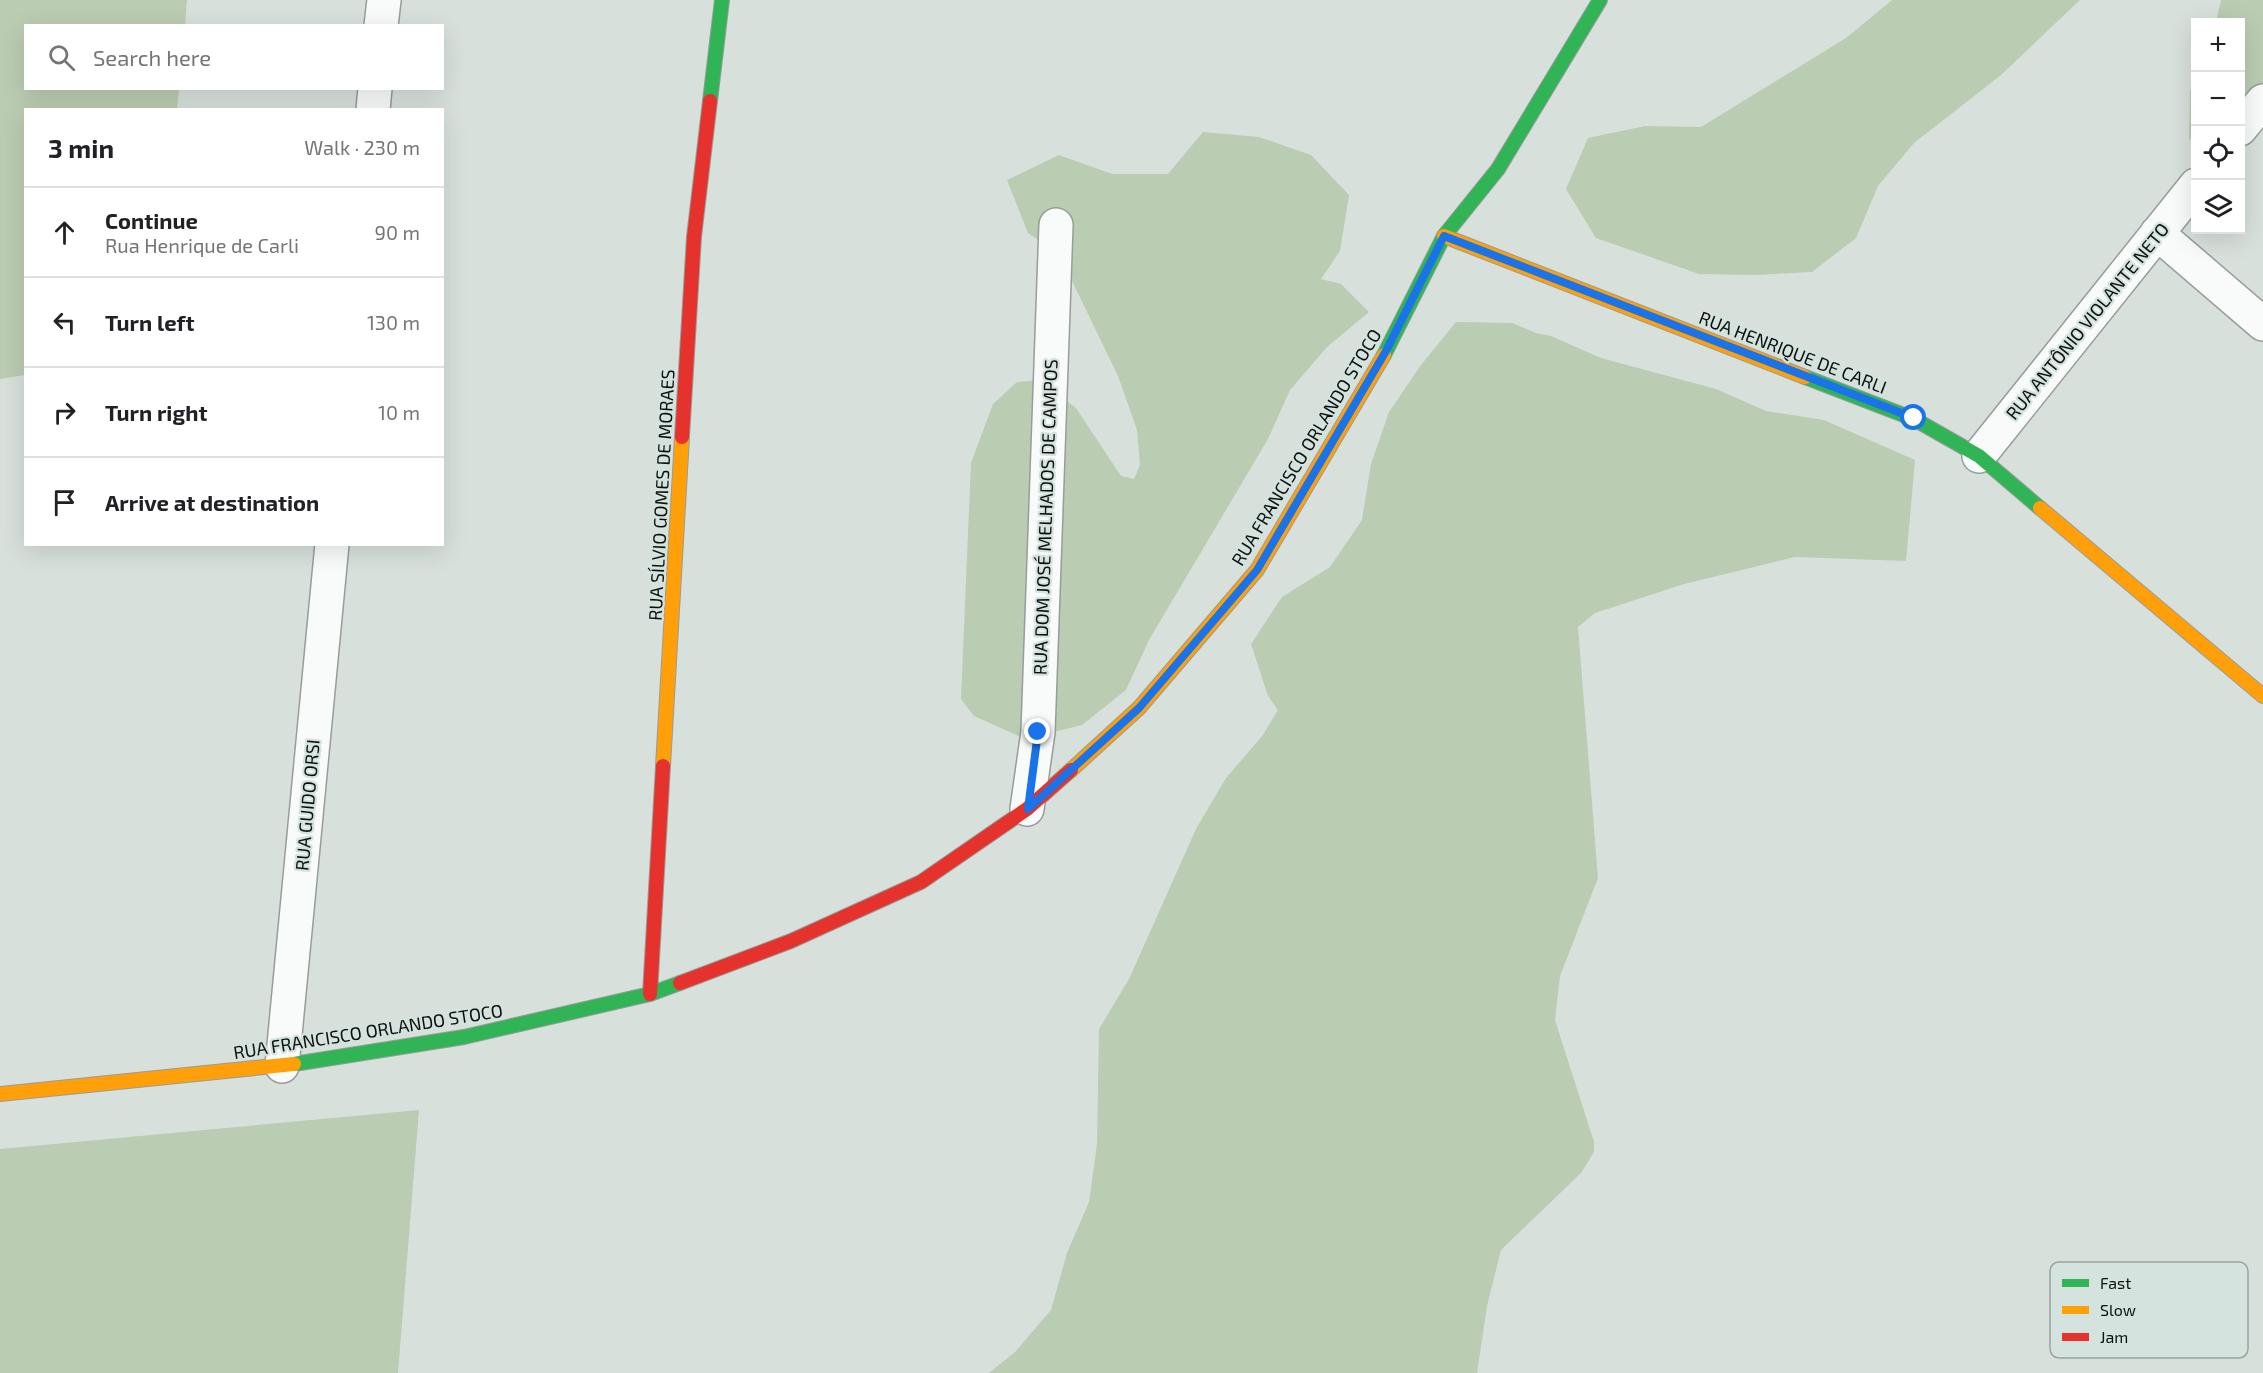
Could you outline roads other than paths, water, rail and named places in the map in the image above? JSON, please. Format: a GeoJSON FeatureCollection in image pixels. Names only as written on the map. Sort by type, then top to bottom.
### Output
{"type":"FeatureCollection","features":[{"type":"Feature","properties":{"kind":"street"},"geometry":{"type":"LineString","coordinates":[[381,24],[384,0]]}},
{"type":"Feature","properties":{"kind":"street","name":"RUA SÍLVIO GOMES DE MORAES"},"geometry":{"type":"LineString","coordinates":[[650,994],[694,237],[722,0]]}},
{"type":"Feature","properties":{"kind":"street","name":"RUA FRANCISCO ORLANDO STOCO"},"geometry":{"type":"LineString","coordinates":[[0,1094],[282,1066],[464,1037],[650,994],[791,941],[921,882],[1028,809],[1139,708],[1257,570],[1386,351],[1444,236],[1498,169],[1600,0]]}},
{"type":"Feature","properties":{"kind":"street"},"geometry":{"type":"LineString","coordinates":[[373,108],[375,90]]}},
{"type":"Feature","properties":{"kind":"street"},"geometry":{"type":"LineString","coordinates":[[2243,126],[2263,101]]}},
{"type":"Feature","properties":{"kind":"street","name":"RUA ANTÔNIO VIOLANTE NETO"},"geometry":{"type":"LineString","coordinates":[[1979,456],[2191,191]]}},
{"type":"Feature","properties":{"kind":"street","name":"RUA DOM JOSÉ MELHADOS DE CAMPOS"},"geometry":{"type":"LineString","coordinates":[[1028,809],[1038,732],[1056,225]]}},
{"type":"Feature","properties":{"kind":"street"},"geometry":{"type":"LineString","coordinates":[[2157,234],[2263,324]]}},
{"type":"Feature","properties":{"kind":"street","name":"RUA HENRIQUE DE CARLI"},"geometry":{"type":"LineString","coordinates":[[1444,236],[1914,418],[1979,456],[2263,696]]}},
{"type":"Feature","properties":{"kind":"street","name":"RUA GUIDO ORSI"},"geometry":{"type":"LineString","coordinates":[[282,1066],[332,546]]}}]}
